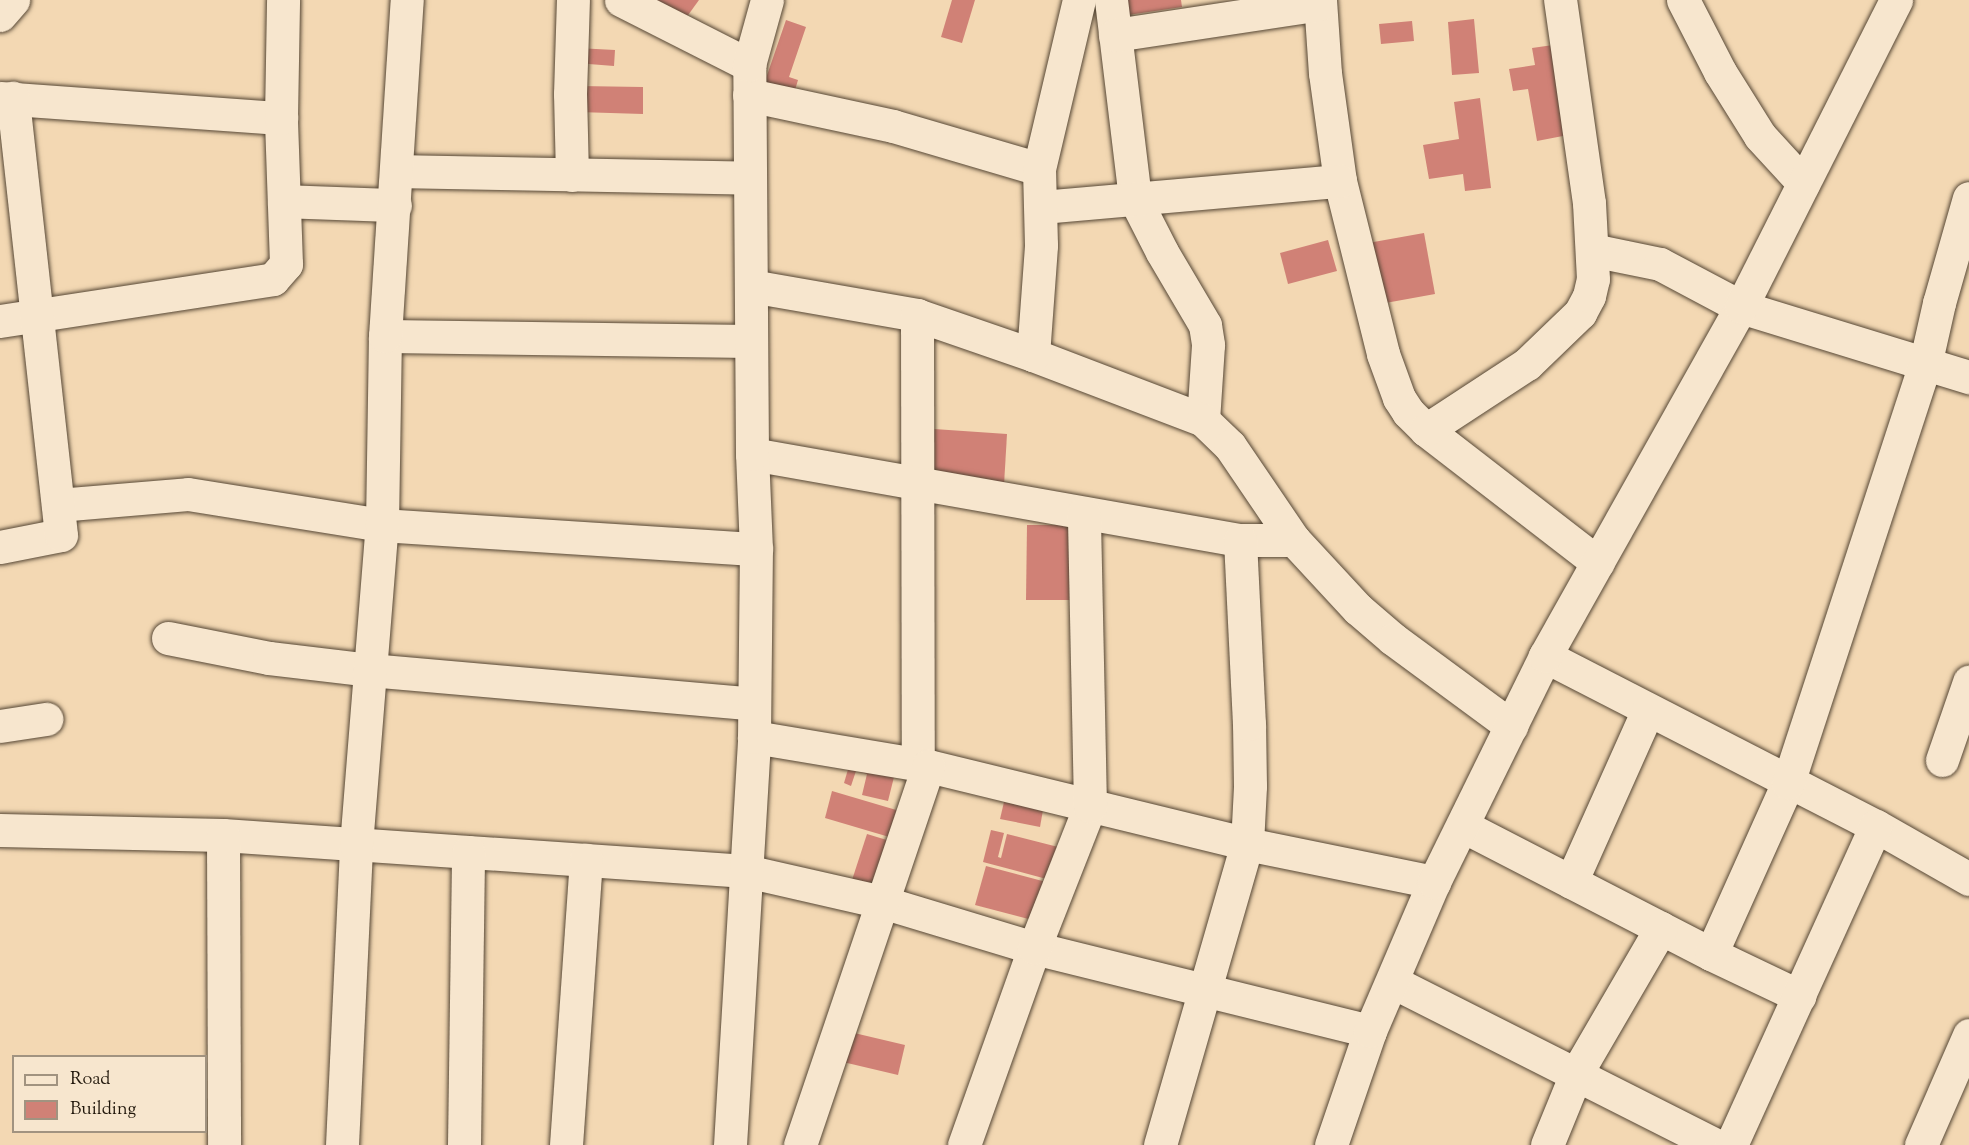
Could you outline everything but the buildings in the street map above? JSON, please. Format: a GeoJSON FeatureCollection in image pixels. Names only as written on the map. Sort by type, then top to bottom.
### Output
{"type":"FeatureCollection","features":[{"type":"Feature","properties":{"kind":"street"},"geometry":{"type":"LineString","coordinates":[[0,15],[14,0]]}},
{"type":"Feature","properties":{"kind":"street"},"geometry":{"type":"LineString","coordinates":[[0,321],[273,279],[286,264],[281,118],[283,0]]}},
{"type":"Feature","properties":{"kind":"street"},"geometry":{"type":"LineString","coordinates":[[342,1145],[356,845],[382,525],[386,336],[407,0]]}},
{"type":"Feature","properties":{"kind":"street"},"geometry":{"type":"LineString","coordinates":[[572,175],[570,94],[573,0]]}},
{"type":"Feature","properties":{"kind":"street"},"geometry":{"type":"LineString","coordinates":[[621,0],[749,80],[1039,169]]}},
{"type":"Feature","properties":{"kind":"street"},"geometry":{"type":"LineString","coordinates":[[730,1145],[754,737],[756,549],[752,454],[749,80],[767,0]]}},
{"type":"Feature","properties":{"kind":"street"},"geometry":{"type":"LineString","coordinates":[[1033,355],[1039,287],[1041,207],[1039,169],[1079,0]]}},
{"type":"Feature","properties":{"kind":"street"},"geometry":{"type":"LineString","coordinates":[[1111,0],[1135,199],[1162,252],[1205,325],[1208,345],[1203,420]]}},
{"type":"Feature","properties":{"kind":"street"},"geometry":{"type":"LineString","coordinates":[[1426,430],[1527,364],[1580,313],[1593,279],[1589,203],[1560,0]]}},
{"type":"Feature","properties":{"kind":"street"},"geometry":{"type":"LineString","coordinates":[[1683,0],[1720,72],[1760,135],[1803,183]]}},
{"type":"Feature","properties":{"kind":"street"},"geometry":{"type":"LineString","coordinates":[[1331,1145],[1370,1031],[1434,882],[1545,656],[1741,307],[1896,0]]}},
{"type":"Feature","properties":{"kind":"street"},"geometry":{"type":"LineString","coordinates":[[1115,35],[1320,2],[1325,73],[1340,181],[1391,379],[1408,412],[1426,430],[1598,563]]}},
{"type":"Feature","properties":{"kind":"street"},"geometry":{"type":"LineString","coordinates":[[0,547],[61,535],[37,316],[7,98],[281,118]]}},
{"type":"Feature","properties":{"kind":"street"},"geometry":{"type":"LineString","coordinates":[[397,171],[750,178]]}},
{"type":"Feature","properties":{"kind":"street"},"geometry":{"type":"LineString","coordinates":[[1041,207],[1340,181]]}},
{"type":"Feature","properties":{"kind":"street"},"geometry":{"type":"LineString","coordinates":[[1711,954],[1788,783],[1925,365],[1941,293],[1969,198]]}},
{"type":"Feature","properties":{"kind":"street"},"geometry":{"type":"LineString","coordinates":[[284,201],[395,205]]}},
{"type":"Feature","properties":{"kind":"street"},"geometry":{"type":"LineString","coordinates":[[1592,250],[1660,264],[1741,307],[1969,377]]}},
{"type":"Feature","properties":{"kind":"street"},"geometry":{"type":"LineString","coordinates":[[751,286],[917,315],[1033,355],[1203,420],[1230,446],[1294,540],[1358,609],[1393,639],[1511,726]]}},
{"type":"Feature","properties":{"kind":"street"},"geometry":{"type":"LineString","coordinates":[[800,1145],[882,902],[923,766],[917,315]]}},
{"type":"Feature","properties":{"kind":"street"},"geometry":{"type":"LineString","coordinates":[[386,336],[751,341]]}},
{"type":"Feature","properties":{"kind":"street"},"geometry":{"type":"LineString","coordinates":[[752,454],[1240,540],[1294,540]]}},
{"type":"Feature","properties":{"kind":"street"},"geometry":{"type":"LineString","coordinates":[[58,505],[188,494],[382,525],[756,549]]}},
{"type":"Feature","properties":{"kind":"street"},"geometry":{"type":"LineString","coordinates":[[964,1145],[1034,948],[1090,806],[1084,513]]}},
{"type":"Feature","properties":{"kind":"street"},"geometry":{"type":"LineString","coordinates":[[1160,1145],[1247,844],[1249,724],[1240,540]]}},
{"type":"Feature","properties":{"kind":"street"},"geometry":{"type":"LineString","coordinates":[[168,638],[269,658],[369,670],[754,704]]}},
{"type":"Feature","properties":{"kind":"street"},"geometry":{"type":"LineString","coordinates":[[1545,656],[1788,783],[1876,826],[1969,879]]}},
{"type":"Feature","properties":{"kind":"street"},"geometry":{"type":"LineString","coordinates":[[1942,760],[1969,682]]}},
{"type":"Feature","properties":{"kind":"street"},"geometry":{"type":"LineString","coordinates":[[1571,882],[1648,710]]}},
{"type":"Feature","properties":{"kind":"street"},"geometry":{"type":"LineString","coordinates":[[0,726],[46,719]]}},
{"type":"Feature","properties":{"kind":"street"},"geometry":{"type":"LineString","coordinates":[[754,737],[923,766],[1247,844],[1434,882]]}},
{"type":"Feature","properties":{"kind":"street"},"geometry":{"type":"LineString","coordinates":[[1462,826],[1711,954],[1798,996]]}},
{"type":"Feature","properties":{"kind":"street"},"geometry":{"type":"LineString","coordinates":[[1731,1145],[1876,826]]}},
{"type":"Feature","properties":{"kind":"street"},"geometry":{"type":"LineString","coordinates":[[0,830],[223,836],[746,871],[882,902],[1034,948],[1370,1031]]}},
{"type":"Feature","properties":{"kind":"street"},"geometry":{"type":"LineString","coordinates":[[223,836],[224,1145]]}},
{"type":"Feature","properties":{"kind":"street"},"geometry":{"type":"LineString","coordinates":[[464,1145],[468,852]]}},
{"type":"Feature","properties":{"kind":"street"},"geometry":{"type":"LineString","coordinates":[[567,1145],[586,860]]}},
{"type":"Feature","properties":{"kind":"street"},"geometry":{"type":"LineString","coordinates":[[1547,1145],[1576,1074],[1661,928]]}},
{"type":"Feature","properties":{"kind":"street"},"geometry":{"type":"LineString","coordinates":[[1393,982],[1716,1145]]}},
{"type":"Feature","properties":{"kind":"street"},"geometry":{"type":"LineString","coordinates":[[1921,1145],[1969,1035]]}}]}
